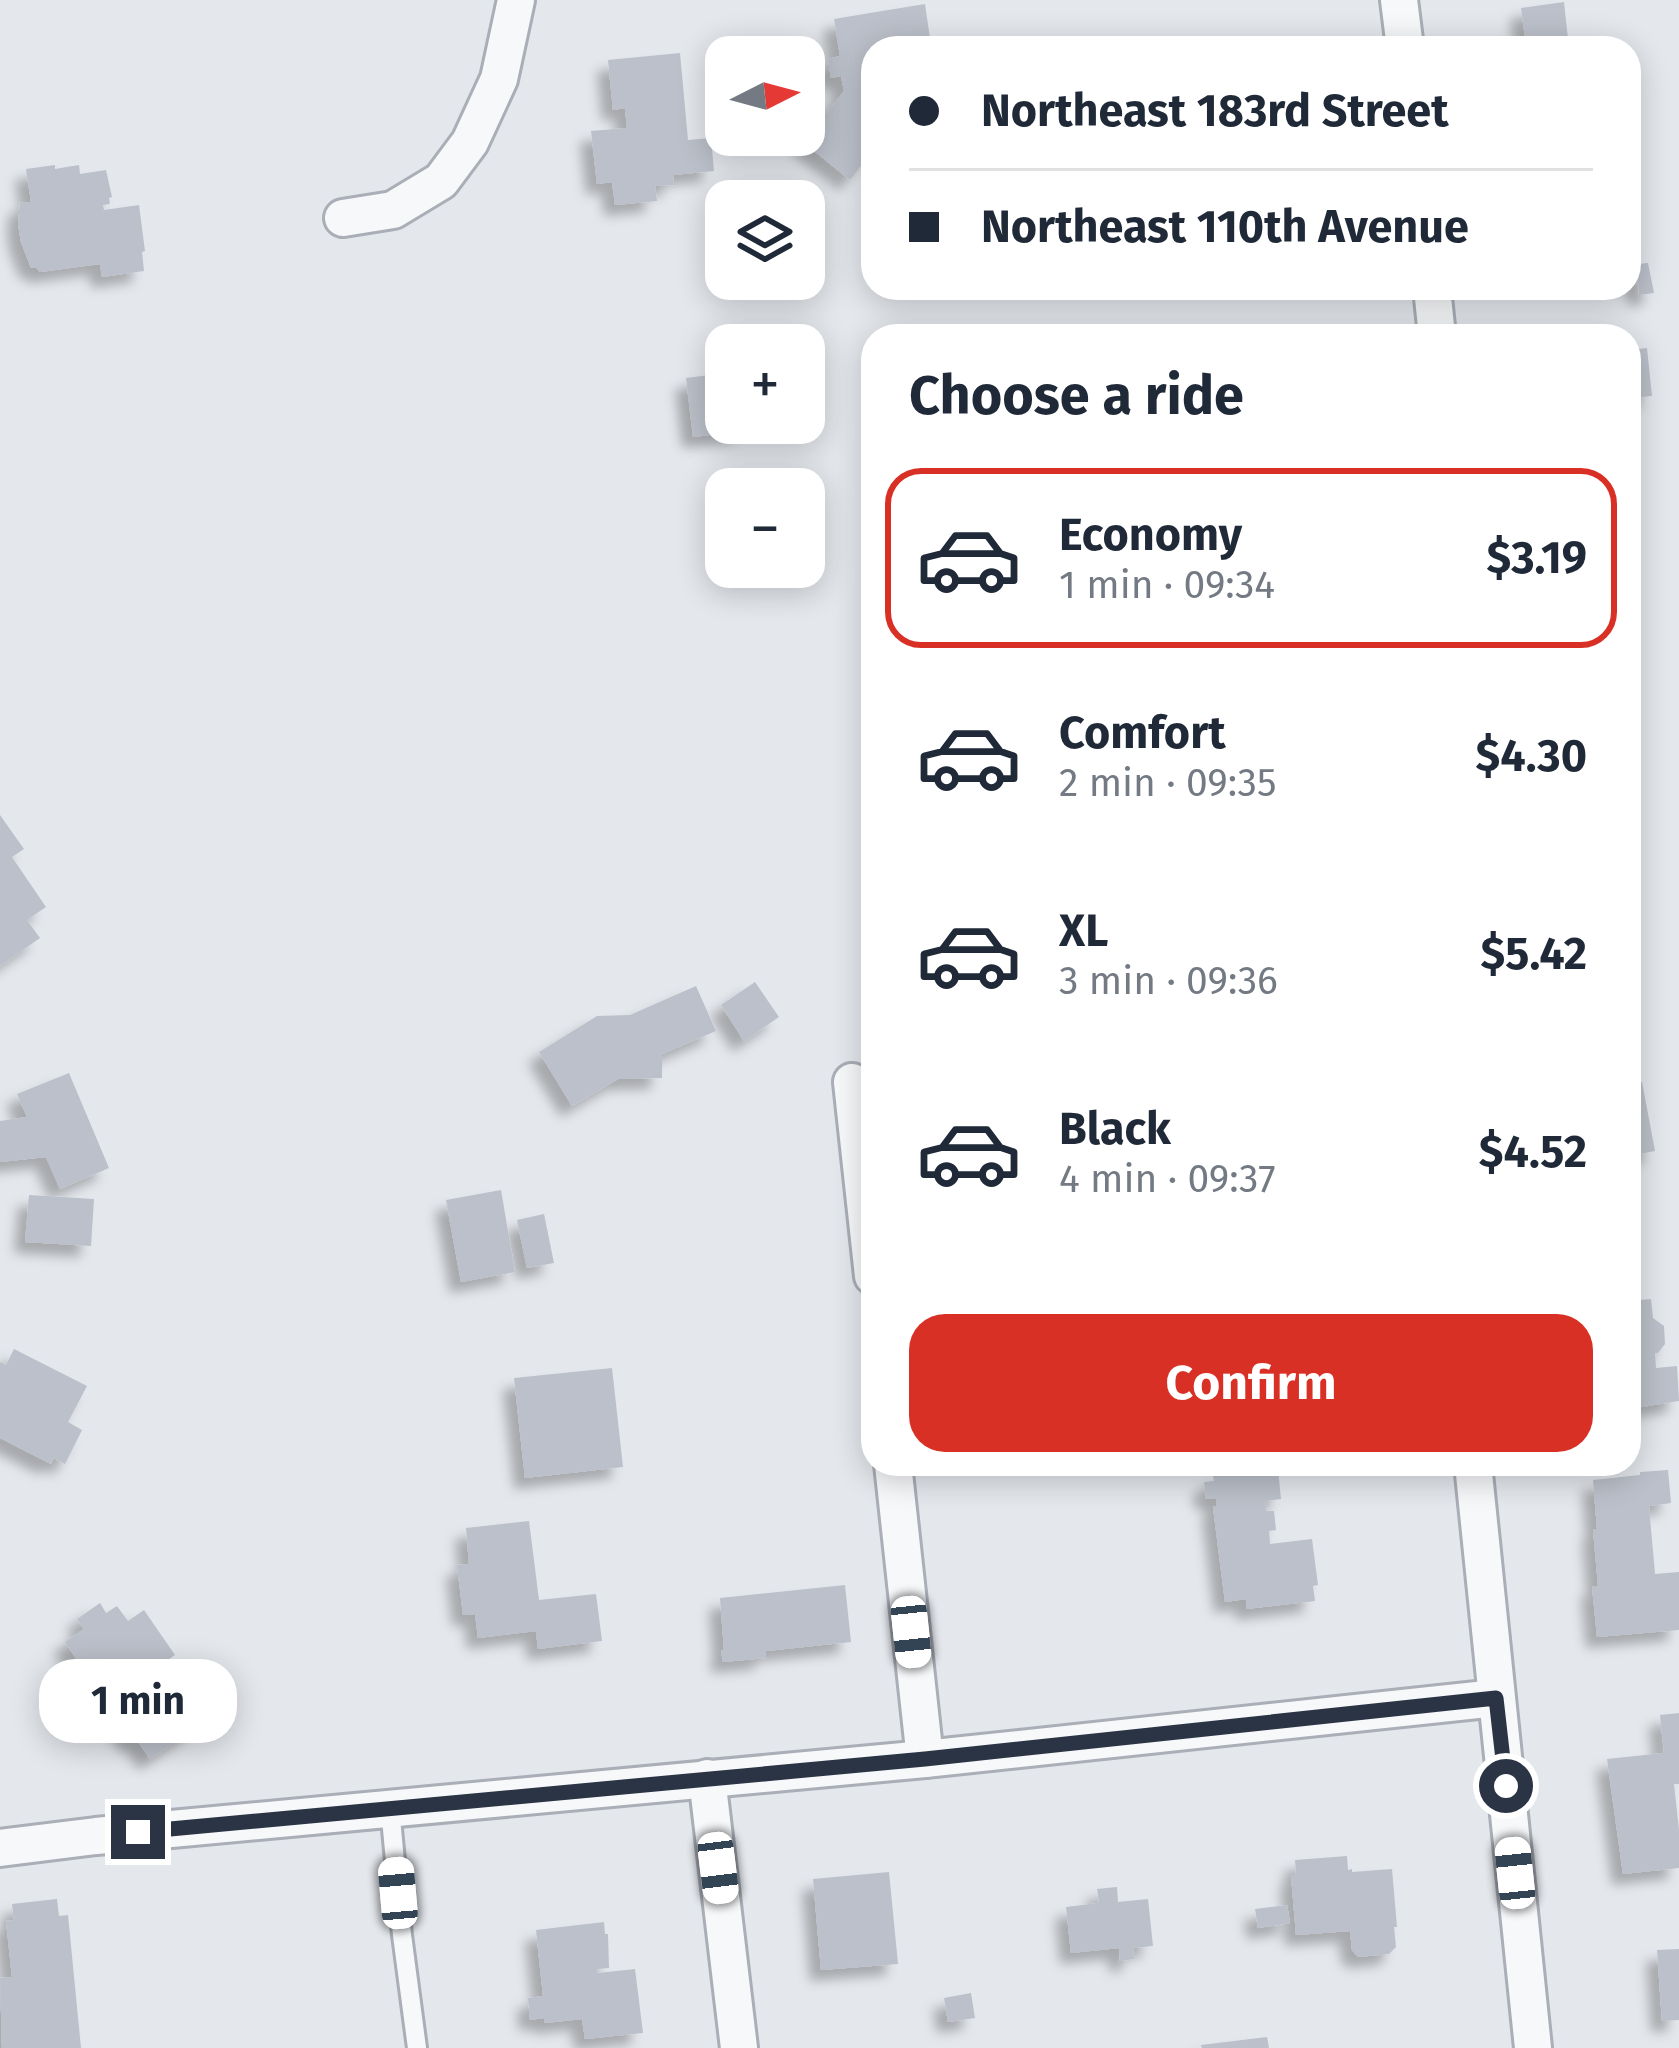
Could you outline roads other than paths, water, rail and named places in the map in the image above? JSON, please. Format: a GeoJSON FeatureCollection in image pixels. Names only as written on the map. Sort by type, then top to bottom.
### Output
{"type":"FeatureCollection","features":[{"type":"Feature","properties":{"kind":"street"},"geometry":{"type":"LineString","coordinates":[[343,218],[393,210],[441,181],[470,142],[499,79],[516,0]]}},
{"type":"Feature","properties":{"kind":"street"},"geometry":{"type":"LineString","coordinates":[[1400,0],[1404,36]]}},
{"type":"Feature","properties":{"kind":"street"},"geometry":{"type":"LineString","coordinates":[[852,1082],[861,1165]]}},
{"type":"Feature","properties":{"kind":"street"},"geometry":{"type":"LineString","coordinates":[[894,1476],[925,1759]]}},
{"type":"Feature","properties":{"kind":"street"},"geometry":{"type":"LineString","coordinates":[[1474,1476],[1533,2048]]}},
{"type":"Feature","properties":{"kind":"street"},"geometry":{"type":"LineString","coordinates":[[0,1848],[925,1759],[1496,1698]]}},
{"type":"Feature","properties":{"kind":"street"},"geometry":{"type":"LineString","coordinates":[[707,1778],[739,2048]]}},
{"type":"Feature","properties":{"kind":"lane"},"geometry":{"type":"LineString","coordinates":[[390,1808],[417,2048]]}}]}
